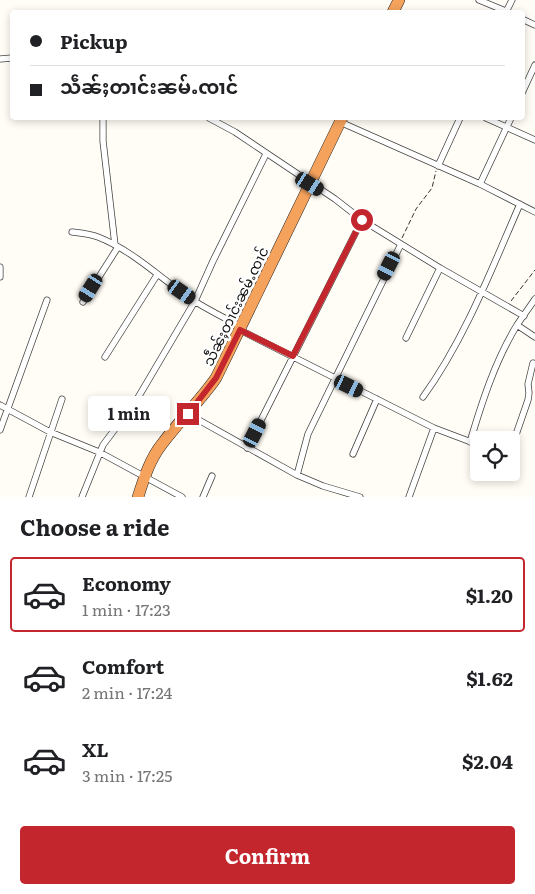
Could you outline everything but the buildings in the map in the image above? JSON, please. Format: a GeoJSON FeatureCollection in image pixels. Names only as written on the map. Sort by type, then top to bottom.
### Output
{"type":"FeatureCollection","features":[{"type":"Feature","properties":{"kind":"highway","name":"သဵၼ်ႈတၢင်းၼမ်ႉၸၢင်"},"geometry":{"type":"LineString","coordinates":[[138,496],[145,476],[162,444],[216,378],[341,120]]}},
{"type":"Feature","properties":{"kind":"street"},"geometry":{"type":"LineString","coordinates":[[479,0],[502,10]]}},
{"type":"Feature","properties":{"kind":"street"},"geometry":{"type":"LineString","coordinates":[[525,87],[535,65]]}},
{"type":"Feature","properties":{"kind":"street"},"geometry":{"type":"LineString","coordinates":[[83,302],[116,246],[103,141],[103,120]]}},
{"type":"Feature","properties":{"kind":"street"},"geometry":{"type":"LineString","coordinates":[[212,120],[335,199],[362,220],[440,268],[524,316]]}},
{"type":"Feature","properties":{"kind":"street"},"geometry":{"type":"LineString","coordinates":[[341,120],[480,184],[535,212]]}},
{"type":"Feature","properties":{"kind":"street"},"geometry":{"type":"LineString","coordinates":[[438,166],[459,120]]}},
{"type":"Feature","properties":{"kind":"street"},"geometry":{"type":"LineString","coordinates":[[491,120],[535,140]]}},
{"type":"Feature","properties":{"kind":"street"},"geometry":{"type":"LineString","coordinates":[[480,184],[510,120]]}},
{"type":"Feature","properties":{"kind":"street"},"geometry":{"type":"LineString","coordinates":[[82,496],[99,452],[136,401],[195,301],[266,154]]}},
{"type":"Feature","properties":{"kind":"street"},"geometry":{"type":"LineString","coordinates":[[423,397],[447,360],[482,291],[520,204]]}},
{"type":"Feature","properties":{"kind":"street"},"geometry":{"type":"LineString","coordinates":[[247,448],[362,220]]}},
{"type":"Feature","properties":{"kind":"street"},"geometry":{"type":"LineString","coordinates":[[72,232],[94,236],[116,246],[151,268],[157,275],[195,301],[241,328],[334,378],[434,428],[470,442]]}},
{"type":"Feature","properties":{"kind":"street"},"geometry":{"type":"LineString","coordinates":[[297,475],[308,434],[400,243]]}},
{"type":"Feature","properties":{"kind":"street"},"geometry":{"type":"LineString","coordinates":[[0,266],[0,277]]}},
{"type":"Feature","properties":{"kind":"street"},"geometry":{"type":"LineString","coordinates":[[406,338],[440,268]]}},
{"type":"Feature","properties":{"kind":"street"},"geometry":{"type":"LineString","coordinates":[[105,357],[157,275]]}},
{"type":"Feature","properties":{"kind":"street"},"geometry":{"type":"LineString","coordinates":[[473,431],[496,367],[517,326],[535,299]]}},
{"type":"Feature","properties":{"kind":"street"},"geometry":{"type":"LineString","coordinates":[[0,430],[47,300]]}},
{"type":"Feature","properties":{"kind":"street"},"geometry":{"type":"LineString","coordinates":[[517,326],[535,337]]}},
{"type":"Feature","properties":{"kind":"street"},"geometry":{"type":"LineString","coordinates":[[517,431],[528,400],[528,384],[533,363]]}},
{"type":"Feature","properties":{"kind":"street"},"geometry":{"type":"LineString","coordinates":[[29,496],[62,399]]}},
{"type":"Feature","properties":{"kind":"street"},"geometry":{"type":"LineString","coordinates":[[353,454],[377,399]]}},
{"type":"Feature","properties":{"kind":"street"},"geometry":{"type":"LineString","coordinates":[[0,406],[50,432],[99,452],[182,496]]}},
{"type":"Feature","properties":{"kind":"street"},"geometry":{"type":"LineString","coordinates":[[188,414],[297,475],[323,486],[360,496]]}},
{"type":"Feature","properties":{"kind":"street"},"geometry":{"type":"LineString","coordinates":[[409,496],[434,428]]}},
{"type":"Feature","properties":{"kind":"street"},"geometry":{"type":"LineString","coordinates":[[203,496],[212,476]]}},
{"type":"Feature","properties":{"kind":"path"},"geometry":{"type":"LineString","coordinates":[[400,243],[416,209],[432,188],[438,166]]}},
{"type":"Feature","properties":{"kind":"path"},"geometry":{"type":"LineString","coordinates":[[508,306],[535,270]]}},
{"type":"Feature","properties":{"kind":"route"},"geometry":{"type":"LineString","coordinates":[[188,414],[216,378],[240,330],[293,356],[362,220]]}}]}
